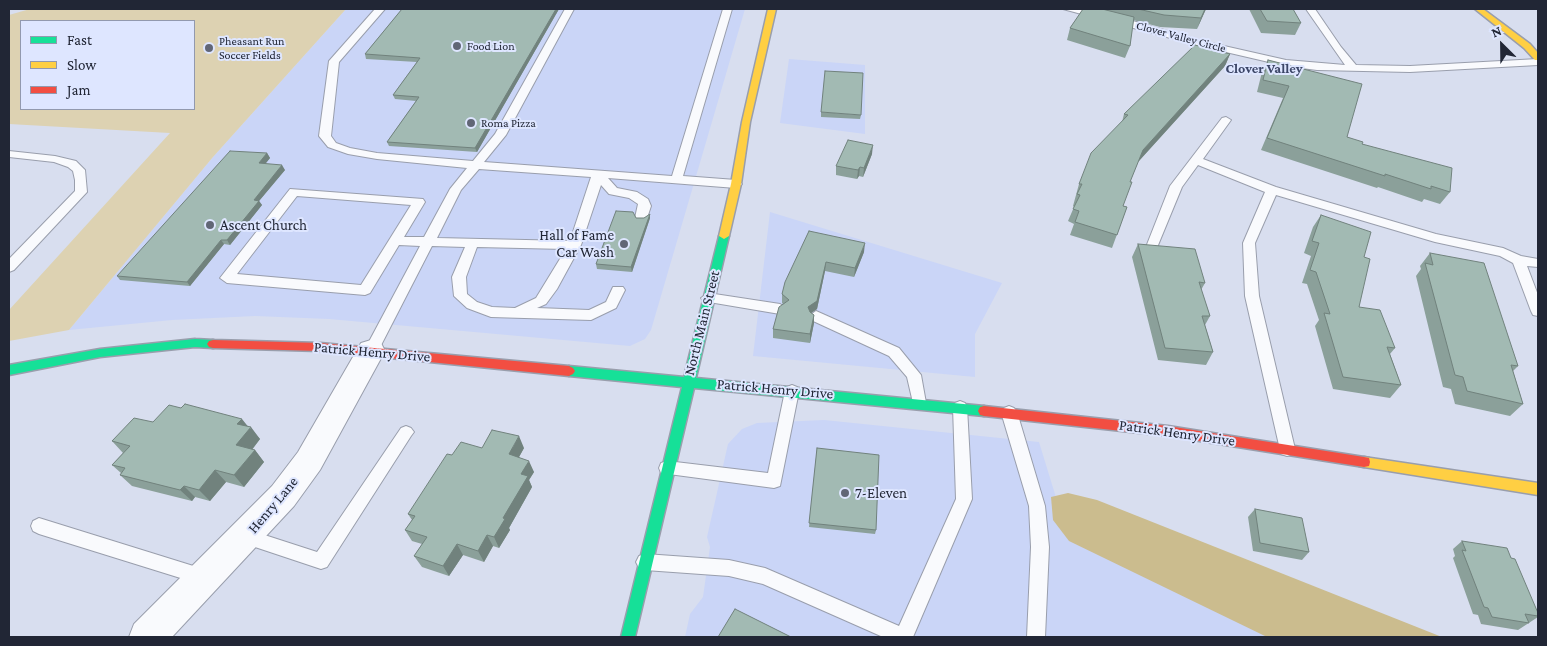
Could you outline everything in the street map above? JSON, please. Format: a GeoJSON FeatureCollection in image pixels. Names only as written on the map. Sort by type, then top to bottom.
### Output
{"type":"FeatureCollection","features":[{"type":"Feature","properties":{"kind":"main road","name":"North Main Street"},"geometry":{"type":"LineString","coordinates":[[628,637],[736,184],[746,122],[772,9]]}},
{"type":"Feature","properties":{"kind":"main road"},"geometry":{"type":"LineString","coordinates":[[1479,9],[1527,46],[1538,58]]}},
{"type":"Feature","properties":{"kind":"main road","name":"Patrick Henry Drive"},"geometry":{"type":"LineString","coordinates":[[9,370],[100,353],[194,342],[253,343],[371,351],[960,406],[1168,431],[1538,489]]}},
{"type":"Feature","properties":{"kind":"street","name":"Henry Lane"},"geometry":{"type":"LineString","coordinates":[[147,637],[246,537],[283,496],[309,461],[371,351]]}},
{"type":"Feature","properties":{"kind":"lane"},"geometry":{"type":"LineString","coordinates":[[380,9],[334,61],[325,136],[332,145],[348,151],[475,165],[736,184]]}},
{"type":"Feature","properties":{"kind":"lane"},"geometry":{"type":"LineString","coordinates":[[371,351],[456,189],[500,135],[570,9]]}},
{"type":"Feature","properties":{"kind":"lane"},"geometry":{"type":"LineString","coordinates":[[676,180],[728,9]]}},
{"type":"Feature","properties":{"kind":"lane","name":"Clover Valley Circle"},"geometry":{"type":"LineString","coordinates":[[1068,9],[1286,63],[1354,69],[1410,69],[1538,62]]}},
{"type":"Feature","properties":{"kind":"lane"},"geometry":{"type":"LineString","coordinates":[[1311,9],[1336,49],[1354,69]]}},
{"type":"Feature","properties":{"kind":"lane"},"geometry":{"type":"LineString","coordinates":[[1152,247],[1176,186],[1226,120]]}},
{"type":"Feature","properties":{"kind":"lane"},"geometry":{"type":"LineString","coordinates":[[9,154],[55,159],[72,164],[79,170],[80,180],[80,192],[9,267]]}},
{"type":"Feature","properties":{"kind":"lane"},"geometry":{"type":"LineString","coordinates":[[1196,160],[1272,190],[1435,238],[1503,252],[1518,260],[1538,263]]}},
{"type":"Feature","properties":{"kind":"lane"},"geometry":{"type":"LineString","coordinates":[[598,174],[613,191],[633,195],[644,202],[645,206],[641,218]]}},
{"type":"Feature","properties":{"kind":"lane"},"geometry":{"type":"LineString","coordinates":[[517,311],[541,301],[552,286],[575,246],[598,174]]}},
{"type":"Feature","properties":{"kind":"lane"},"geometry":{"type":"LineString","coordinates":[[1272,190],[1249,243],[1252,287],[1286,449]]}},
{"type":"Feature","properties":{"kind":"lane"},"geometry":{"type":"LineString","coordinates":[[294,192],[420,202],[395,241],[365,290],[227,278],[294,192]]}},
{"type":"Feature","properties":{"kind":"lane"},"geometry":{"type":"LineString","coordinates":[[395,241],[575,246]]}},
{"type":"Feature","properties":{"kind":"lane"},"geometry":{"type":"LineString","coordinates":[[473,242],[459,277],[461,296],[472,305],[491,312],[517,311],[592,315],[611,306],[618,290]]}},
{"type":"Feature","properties":{"kind":"lane"},"geometry":{"type":"LineString","coordinates":[[1518,260],[1538,311]]}},
{"type":"Feature","properties":{"kind":"lane"},"geometry":{"type":"LineString","coordinates":[[708,298],[780,309]]}},
{"type":"Feature","properties":{"kind":"lane"},"geometry":{"type":"LineString","coordinates":[[816,316],[894,352],[914,375],[919,403]]}},
{"type":"Feature","properties":{"kind":"lane"},"geometry":{"type":"LineString","coordinates":[[667,468],[774,482],[792,391]]}},
{"type":"Feature","properties":{"kind":"lane"},"geometry":{"type":"LineString","coordinates":[[645,562],[729,568],[765,576],[903,637],[964,499],[963,434],[960,406]]}},
{"type":"Feature","properties":{"kind":"lane"},"geometry":{"type":"LineString","coordinates":[[1008,412],[1037,506],[1040,547],[1036,637]]}},
{"type":"Feature","properties":{"kind":"lane"},"geometry":{"type":"LineString","coordinates":[[246,537],[321,561],[406,432]]}},
{"type":"Feature","properties":{"kind":"lane"},"geometry":{"type":"LineString","coordinates":[[39,526],[206,578]]}},
{"type":"Feature","properties":{"kind":"shaded area"},"geometry":{"type":"Polygon","coordinates":[[[30,9],[346,9],[213,157],[69,330],[9,341],[9,310],[170,133],[9,124],[9,15],[30,9]]]}},
{"type":"Feature","properties":{"kind":"shaded area"},"geometry":{"type":"Polygon","coordinates":[[[346,9],[745,9],[651,330],[645,339],[630,346],[329,319],[255,316],[172,320],[69,330],[213,157],[346,9]]]}},
{"type":"Feature","properties":{"kind":"shaded area"},"geometry":{"type":"Polygon","coordinates":[[[789,59],[865,65],[865,134],[780,123],[789,59]]]}},
{"type":"Feature","properties":{"kind":"shaded area"},"geometry":{"type":"Polygon","coordinates":[[[770,212],[1002,283],[975,334],[975,377],[753,356],[770,212]]]}},
{"type":"Feature","properties":{"kind":"shaded area"},"geometry":{"type":"Polygon","coordinates":[[[824,420],[1039,442],[1058,504],[1393,637],[685,637],[690,614],[703,597],[710,547],[707,537],[728,444],[742,429],[757,423],[824,420]]]}},
{"type":"Feature","properties":{"kind":"shaded area"},"geometry":{"type":"Polygon","coordinates":[[[1068,493],[1097,500],[1442,637],[1267,637],[1069,541],[1053,520],[1051,497],[1068,493]]]}},
{"type":"Feature","properties":{"kind":"building"},"geometry":{"type":"Polygon","coordinates":[[[402,9],[556,9],[475,148],[387,142],[419,97],[393,95],[420,58],[365,54],[402,9]]]}},
{"type":"Feature","properties":{"kind":"building"},"geometry":{"type":"Polygon","coordinates":[[[1083,9],[1102,9],[1134,17],[1130,46],[1070,28],[1083,9]]]}},
{"type":"Feature","properties":{"kind":"building"},"geometry":{"type":"Polygon","coordinates":[[[1138,9],[1205,9],[1201,18],[1164,15],[1138,9]]]}},
{"type":"Feature","properties":{"kind":"building"},"geometry":{"type":"Polygon","coordinates":[[[1260,9],[1293,9],[1301,23],[1267,21],[1260,9]]]}},
{"type":"Feature","properties":{"kind":"building"},"geometry":{"type":"Polygon","coordinates":[[[1195,45],[1230,54],[1143,150],[1130,182],[1132,182],[1123,206],[1127,207],[1117,235],[1075,222],[1079,211],[1073,209],[1080,195],[1077,194],[1082,184],[1079,184],[1091,153],[1128,115],[1124,114],[1195,45]]]}},
{"type":"Feature","properties":{"kind":"building"},"geometry":{"type":"Polygon","coordinates":[[[1268,60],[1362,84],[1347,137],[1363,142],[1362,144],[1452,168],[1450,192],[1431,186],[1431,189],[1385,174],[1385,176],[1267,138],[1289,86],[1263,80],[1268,60]]]}},
{"type":"Feature","properties":{"kind":"building"},"geometry":{"type":"Polygon","coordinates":[[[825,71],[863,73],[861,115],[821,112],[825,71]]]}},
{"type":"Feature","properties":{"kind":"building"},"geometry":{"type":"Polygon","coordinates":[[[848,140],[873,145],[864,168],[860,167],[858,170],[836,166],[848,140]]]}},
{"type":"Feature","properties":{"kind":"building","name":"Ascent Church"},"geometry":{"type":"Polygon","coordinates":[[[230,151],[267,153],[259,163],[282,165],[254,200],[259,201],[227,240],[221,240],[187,282],[117,276],[230,151]]]}},
{"type":"Feature","properties":{"kind":"building","name":"Hall of Fame Car Wash"},"geometry":{"type":"Polygon","coordinates":[[[616,211],[633,212],[636,218],[644,218],[650,214],[631,267],[596,264],[616,211]]]}},
{"type":"Feature","properties":{"kind":"building"},"geometry":{"type":"Polygon","coordinates":[[[1321,215],[1371,232],[1364,257],[1370,259],[1359,307],[1380,310],[1395,348],[1387,347],[1401,385],[1343,377],[1324,313],[1330,314],[1316,272],[1310,270],[1319,243],[1312,241],[1321,215]]]}},
{"type":"Feature","properties":{"kind":"building"},"geometry":{"type":"Polygon","coordinates":[[[809,231],[865,243],[855,268],[826,262],[817,301],[808,307],[814,315],[810,334],[773,329],[779,307],[789,300],[782,294],[785,282],[809,231]]]}},
{"type":"Feature","properties":{"kind":"building"},"geometry":{"type":"Polygon","coordinates":[[[1138,244],[1195,249],[1205,283],[1199,282],[1210,316],[1202,316],[1213,352],[1165,348],[1138,244]]]}},
{"type":"Feature","properties":{"kind":"building"},"geometry":{"type":"Polygon","coordinates":[[[1430,253],[1484,263],[1518,366],[1511,365],[1523,404],[1467,391],[1463,377],[1455,375],[1425,263],[1433,265],[1430,253]]]}},
{"type":"Feature","properties":{"kind":"building"},"geometry":{"type":"Polygon","coordinates":[[[185,404],[242,419],[237,424],[251,427],[236,445],[255,450],[234,475],[215,470],[199,490],[184,486],[180,490],[120,475],[125,468],[112,465],[130,446],[112,441],[134,418],[153,422],[169,405],[181,408],[185,404]]]}},
{"type":"Feature","properties":{"kind":"building"},"geometry":{"type":"Polygon","coordinates":[[[492,430],[519,436],[509,454],[529,461],[521,474],[528,476],[494,537],[487,535],[478,551],[457,544],[443,566],[414,556],[427,537],[405,530],[415,516],[408,514],[447,454],[452,455],[461,442],[482,448],[492,430]]]}},
{"type":"Feature","properties":{"kind":"building","name":"7-Eleven"},"geometry":{"type":"Polygon","coordinates":[[[817,448],[879,455],[876,530],[809,523],[817,448]]]}},
{"type":"Feature","properties":{"kind":"building"},"geometry":{"type":"Polygon","coordinates":[[[1255,509],[1302,518],[1309,552],[1260,543],[1255,509]]]}},
{"type":"Feature","properties":{"kind":"building"},"geometry":{"type":"Polygon","coordinates":[[[1462,541],[1507,548],[1511,558],[1515,559],[1538,616],[1525,614],[1529,623],[1492,617],[1488,608],[1484,607],[1462,550],[1466,551],[1462,541]]]}},
{"type":"Feature","properties":{"kind":"building"},"geometry":{"type":"Polygon","coordinates":[[[735,609],[791,637],[718,637],[735,609]]]}},
{"type":"Feature","properties":{"kind":"traffic: fast"},"geometry":{"type":"LineString","coordinates":[[628,637],[724,236]]}},
{"type":"Feature","properties":{"kind":"traffic: fast"},"geometry":{"type":"LineString","coordinates":[[9,370],[100,353],[195,343],[213,344]]}},
{"type":"Feature","properties":{"kind":"traffic: fast"},"geometry":{"type":"LineString","coordinates":[[569,371],[984,411]]}},
{"type":"Feature","properties":{"kind":"traffic: slow"},"geometry":{"type":"LineString","coordinates":[[724,236],[736,184],[746,122],[772,9]]}},
{"type":"Feature","properties":{"kind":"traffic: slow"},"geometry":{"type":"LineString","coordinates":[[1479,9],[1527,46],[1538,58]]}},
{"type":"Feature","properties":{"kind":"traffic: slow"},"geometry":{"type":"LineString","coordinates":[[1364,462],[1538,489]]}},
{"type":"Feature","properties":{"kind":"traffic: jam"},"geometry":{"type":"LineString","coordinates":[[213,344],[320,347],[569,371]]}},
{"type":"Feature","properties":{"kind":"traffic: jam"},"geometry":{"type":"LineString","coordinates":[[984,411],[1168,431],[1364,462]]}},
{"type":"Feature","properties":{"kind":"place","name":"Food Lion"},"geometry":{"type":"Point","coordinates":[457,46]}},
{"type":"Feature","properties":{"kind":"place","name":"Pheasant Run Soccer Fields"},"geometry":{"type":"Point","coordinates":[209,48]}},
{"type":"Feature","properties":{"kind":"place","name":"Roma Pizza"},"geometry":{"type":"Point","coordinates":[471,123]}},
{"type":"Feature","properties":{"kind":"place","name":"Ascent Church"},"geometry":{"type":"Point","coordinates":[210,225]}},
{"type":"Feature","properties":{"kind":"place","name":"Hall of Fame Car Wash"},"geometry":{"type":"Point","coordinates":[624,244]}},
{"type":"Feature","properties":{"kind":"place","name":"7-Eleven"},"geometry":{"type":"Point","coordinates":[845,493]}},
{"type":"Feature","properties":{"kind":"district","name":"Clover Valley"},"geometry":{"type":"Point","coordinates":[1264,69]}}]}
